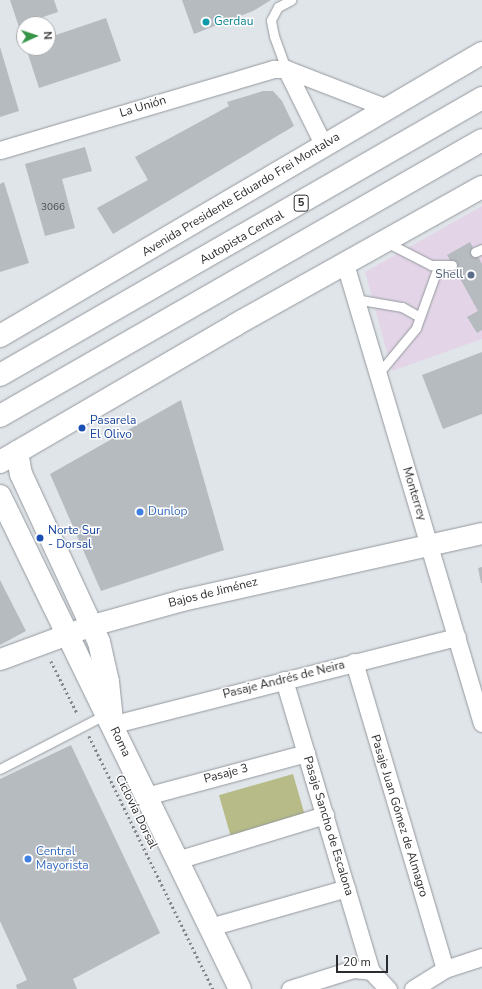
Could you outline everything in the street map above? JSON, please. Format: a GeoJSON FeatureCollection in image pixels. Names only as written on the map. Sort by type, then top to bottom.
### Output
{"type":"FeatureCollection","features":[{"type":"Feature","properties":{"kind":"main road","name":"Avenida Presidente Eduardo Frei Montalva"},"geometry":{"type":"LineString","coordinates":[[0,336],[482,53]]}},
{"type":"Feature","properties":{"kind":"main road","name":"Autopista Central"},"geometry":{"type":"LineString","coordinates":[[0,375],[120,308],[482,98]]}},
{"type":"Feature","properties":{"kind":"main road"},"geometry":{"type":"LineString","coordinates":[[0,416],[134,342],[482,140]]}},
{"type":"Feature","properties":{"kind":"main road"},"geometry":{"type":"LineString","coordinates":[[109,719],[108,682],[92,624],[21,474],[8,457],[384,241],[482,187]]}},
{"type":"Feature","properties":{"kind":"main road","name":"Roma"},"geometry":{"type":"LineString","coordinates":[[0,496],[240,989]]}},
{"type":"Feature","properties":{"kind":"street","name":"La Unión"},"geometry":{"type":"LineString","coordinates":[[0,150],[265,70],[286,69],[387,108]]}},
{"type":"Feature","properties":{"kind":"street"},"geometry":{"type":"LineString","coordinates":[[286,69],[324,146]]}},
{"type":"Feature","properties":{"kind":"street","name":"Monterrey"},"geometry":{"type":"LineString","coordinates":[[345,264],[430,545],[482,724]]}},
{"type":"Feature","properties":{"kind":"street","name":"Bajos de Jiménez"},"geometry":{"type":"LineString","coordinates":[[0,659],[92,624],[293,573],[482,533]]}},
{"type":"Feature","properties":{"kind":"street","name":"Pasaje Andrés de Neira"},"geometry":{"type":"LineString","coordinates":[[109,719],[284,680],[457,636]]}},
{"type":"Feature","properties":{"kind":"street","name":"Pasaje Juan Gómez de Almagro"},"geometry":{"type":"LineString","coordinates":[[354,662],[445,969]]}},
{"type":"Feature","properties":{"kind":"street","name":"Pasaje Sancho de Escalona"},"geometry":{"type":"LineString","coordinates":[[284,680],[371,971]]}},
{"type":"Feature","properties":{"kind":"street","name":"Pasaje 3"},"geometry":{"type":"LineString","coordinates":[[146,796],[306,753]]}},
{"type":"Feature","properties":{"kind":"street"},"geometry":{"type":"LineString","coordinates":[[178,860],[325,815]]}},
{"type":"Feature","properties":{"kind":"street"},"geometry":{"type":"LineString","coordinates":[[210,927],[346,888]]}},
{"type":"Feature","properties":{"kind":"street"},"geometry":{"type":"LineString","coordinates":[[412,989],[445,969],[482,957]]}},
{"type":"Feature","properties":{"kind":"street"},"geometry":{"type":"LineString","coordinates":[[290,989],[353,969],[371,971],[388,989]]}},
{"type":"Feature","properties":{"kind":"lane"},"geometry":{"type":"LineString","coordinates":[[286,69],[274,36],[271,20],[278,7],[291,0]]}},
{"type":"Feature","properties":{"kind":"lane"},"geometry":{"type":"LineString","coordinates":[[384,241],[424,263],[438,266],[452,265]]}},
{"type":"Feature","properties":{"kind":"lane"},"geometry":{"type":"LineString","coordinates":[[378,374],[416,328],[418,316],[438,266]]}},
{"type":"Feature","properties":{"kind":"lane"},"geometry":{"type":"LineString","coordinates":[[355,299],[402,307],[418,316]]}},
{"type":"Feature","properties":{"kind":"lane"},"geometry":{"type":"LineString","coordinates":[[0,769],[83,725],[109,719]]}},
{"type":"Feature","properties":{"kind":"path","name":"Ciclovía Dorsal"},"geometry":{"type":"LineString","coordinates":[[42,642],[214,989]]}},
{"type":"Feature","properties":{"kind":"shaded area"},"geometry":{"type":"Polygon","coordinates":[[[482,206],[482,339],[392,371],[365,272],[482,206]]]}},
{"type":"Feature","properties":{"kind":"green space"},"geometry":{"type":"Polygon","coordinates":[[[293,774],[305,816],[231,838],[219,795],[293,774]]]}},
{"type":"Feature","properties":{"kind":"building"},"geometry":{"type":"Polygon","coordinates":[[[10,0],[54,0],[58,12],[46,16],[16,16],[16,18],[10,0]]]}},
{"type":"Feature","properties":{"kind":"building","name":"Gerdau"},"geometry":{"type":"Polygon","coordinates":[[[182,0],[271,0],[253,11],[194,34],[182,0]]]}},
{"type":"Feature","properties":{"kind":"building"},"geometry":{"type":"Polygon","coordinates":[[[106,18],[121,61],[39,88],[29,56],[56,56],[56,35],[106,18]]]}},
{"type":"Feature","properties":{"kind":"building"},"geometry":{"type":"Polygon","coordinates":[[[0,47],[19,111],[0,117],[0,47]]]}},
{"type":"Feature","properties":{"kind":"building"},"geometry":{"type":"Polygon","coordinates":[[[263,91],[273,91],[282,101],[294,126],[113,234],[97,208],[148,180],[135,157],[229,106],[227,102],[263,91]]]}},
{"type":"Feature","properties":{"kind":"building"},"geometry":{"type":"Polygon","coordinates":[[[85,147],[92,171],[62,179],[75,228],[45,236],[25,164],[85,147]]]}},
{"type":"Feature","properties":{"kind":"building"},"geometry":{"type":"Polygon","coordinates":[[[4,182],[29,263],[0,272],[0,184],[4,182]]]}},
{"type":"Feature","properties":{"kind":"building"},"geometry":{"type":"Polygon","coordinates":[[[470,242],[482,264],[482,330],[477,333],[467,317],[478,311],[447,255],[470,242]]]}},
{"type":"Feature","properties":{"kind":"building"},"geometry":{"type":"Polygon","coordinates":[[[482,352],[482,414],[443,429],[422,375],[482,352]]]}},
{"type":"Feature","properties":{"kind":"building","name":"Dunlop"},"geometry":{"type":"Polygon","coordinates":[[[181,400],[224,550],[101,591],[50,474],[181,400]]]}},
{"type":"Feature","properties":{"kind":"building"},"geometry":{"type":"Polygon","coordinates":[[[482,567],[482,583],[481,583],[478,568],[482,567]]]}},
{"type":"Feature","properties":{"kind":"building"},"geometry":{"type":"Polygon","coordinates":[[[0,580],[26,631],[0,645],[0,580]]]}},
{"type":"Feature","properties":{"kind":"building"},"geometry":{"type":"Polygon","coordinates":[[[71,745],[160,933],[73,979],[77,989],[17,989],[16,985],[27,980],[0,921],[0,779],[71,745]]]}},
{"type":"Feature","properties":{"kind":"place","name":"Gerdau"},"geometry":{"type":"Point","coordinates":[206,22]}},
{"type":"Feature","properties":{"kind":"place","name":"Shell"},"geometry":{"type":"Point","coordinates":[471,275]}},
{"type":"Feature","properties":{"kind":"place","name":"Pasarela El Olivo"},"geometry":{"type":"Point","coordinates":[82,428]}},
{"type":"Feature","properties":{"kind":"place","name":"Dunlop"},"geometry":{"type":"Point","coordinates":[140,512]}},
{"type":"Feature","properties":{"kind":"place","name":"Norte Sur - Dorsal"},"geometry":{"type":"Point","coordinates":[40,538]}},
{"type":"Feature","properties":{"kind":"place","name":"Central Mayorista"},"geometry":{"type":"Point","coordinates":[28,859]}}]}
